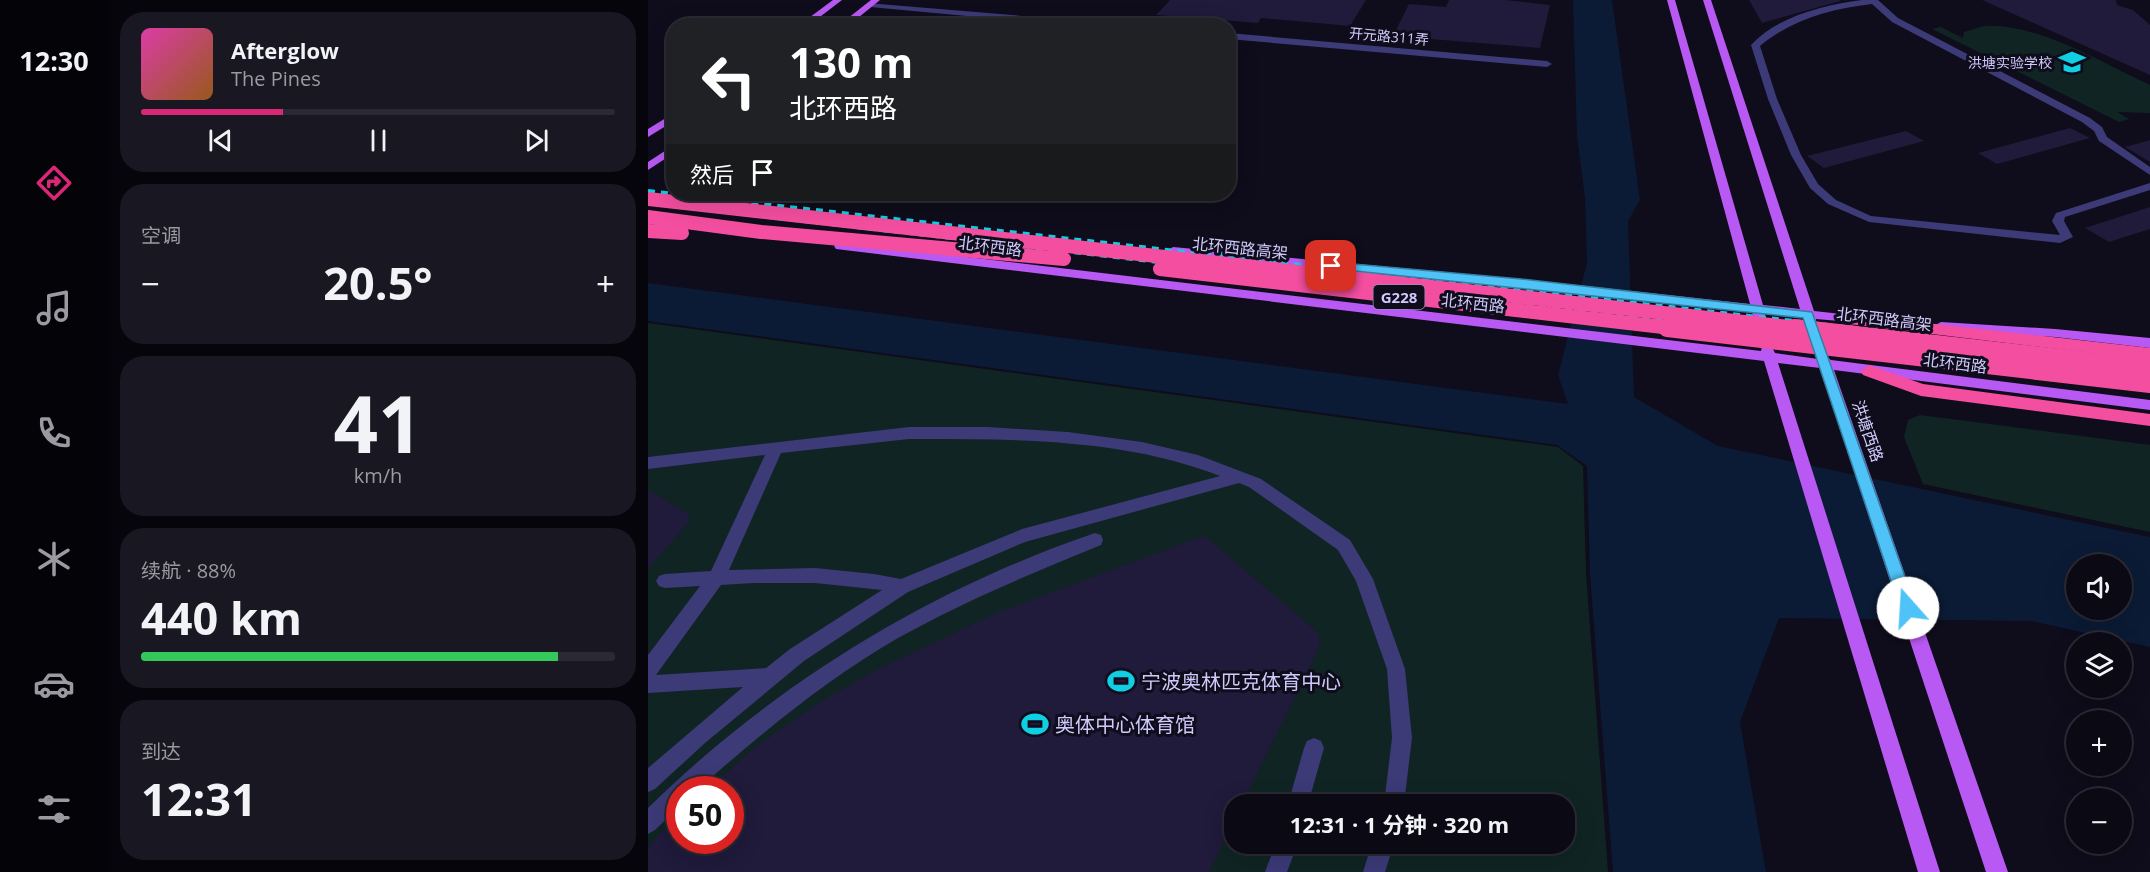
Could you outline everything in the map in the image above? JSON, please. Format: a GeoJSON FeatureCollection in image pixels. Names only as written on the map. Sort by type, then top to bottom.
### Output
{"type":"FeatureCollection","features":[{"type":"Feature","properties":{"kind":"highway","name":"北环西路高架"},"geometry":{"type":"LineString","coordinates":[[648,199],[2150,368]]}},
{"type":"Feature","properties":{"kind":"highway","name":"北环西路高架"},"geometry":{"type":"LineString","coordinates":[[648,218],[761,232],[1079,260],[2150,384]]}},
{"type":"Feature","properties":{"kind":"highway"},"geometry":{"type":"LineString","coordinates":[[648,231],[710,234],[761,232]]}},
{"type":"Feature","properties":{"kind":"highway"},"geometry":{"type":"LineString","coordinates":[[1856,320],[2150,354]]}},
{"type":"Feature","properties":{"kind":"highway"},"geometry":{"type":"LineString","coordinates":[[1869,371],[1921,390],[2150,420]]}},
{"type":"Feature","properties":{"kind":"main road"},"geometry":{"type":"LineString","coordinates":[[813,18],[838,0]]}},
{"type":"Feature","properties":{"kind":"main road"},"geometry":{"type":"LineString","coordinates":[[1671,0],[1769,357],[1929,872]]}},
{"type":"Feature","properties":{"kind":"main road","name":"洪塘西路"},"geometry":{"type":"LineString","coordinates":[[1707,0],[1808,315],[1997,872]]}},
{"type":"Feature","properties":{"kind":"main road"},"geometry":{"type":"LineString","coordinates":[[852,18],[873,2]]}},
{"type":"Feature","properties":{"kind":"main road"},"geometry":{"type":"LineString","coordinates":[[648,134],[666,122]]}},
{"type":"Feature","properties":{"kind":"main road"},"geometry":{"type":"LineString","coordinates":[[648,167],[666,154]]}},
{"type":"Feature","properties":{"kind":"main road","name":"北环西路"},"geometry":{"type":"LineString","coordinates":[[648,192],[666,194]]}},
{"type":"Feature","properties":{"kind":"main road","name":"北环西路"},"geometry":{"type":"LineString","coordinates":[[728,201],[1178,252],[1521,283],[1856,320],[2055,333],[2150,343]]}},
{"type":"Feature","properties":{"kind":"main road","name":"北环西路"},"geometry":{"type":"LineString","coordinates":[[648,222],[1521,326],[1769,357],[1826,367],[2150,405]]}},
{"type":"Feature","properties":{"kind":"street"},"geometry":{"type":"LineString","coordinates":[[2150,171],[2103,139],[2098,129],[2086,120],[1896,20],[1873,0],[1821,10],[1763,38],[1755,45],[1769,92],[1797,154],[1815,186],[1848,211],[1869,219],[2060,239],[2067,237],[2058,221],[2060,215],[2150,186]]}},
{"type":"Feature","properties":{"kind":"street"},"geometry":{"type":"LineString","coordinates":[[873,2],[1029,18]]}},
{"type":"Feature","properties":{"kind":"street","name":"开元路311弄"},"geometry":{"type":"LineString","coordinates":[[1236,37],[1547,64]]}},
{"type":"Feature","properties":{"kind":"street"},"geometry":{"type":"LineString","coordinates":[[648,464],[909,433],[988,433],[1068,438],[1142,448],[1198,460],[1239,477],[1285,501],[1344,545],[1364,579],[1396,669],[1402,738],[1395,794]]}},
{"type":"Feature","properties":{"kind":"street"},"geometry":{"type":"LineString","coordinates":[[648,670],[717,578],[776,447]]}},
{"type":"Feature","properties":{"kind":"street"},"geometry":{"type":"LineString","coordinates":[[648,782],[698,736],[797,655],[902,587],[1022,536],[1239,477]]}},
{"type":"Feature","properties":{"kind":"street"},"geometry":{"type":"LineString","coordinates":[[697,776],[777,708],[891,633],[1006,576],[1095,540]]}},
{"type":"Feature","properties":{"kind":"street"},"geometry":{"type":"LineString","coordinates":[[665,581],[717,578],[853,577],[902,587]]}},
{"type":"Feature","properties":{"kind":"street"},"geometry":{"type":"LineString","coordinates":[[648,684],[770,677]]}},
{"type":"Feature","properties":{"kind":"street"},"geometry":{"type":"LineString","coordinates":[[1301,794],[1314,748]]}},
{"type":"Feature","properties":{"kind":"street"},"geometry":{"type":"LineString","coordinates":[[648,823],[666,805]]}},
{"type":"Feature","properties":{"kind":"street"},"geometry":{"type":"LineString","coordinates":[[1276,872],[1283,854]]}},
{"type":"Feature","properties":{"kind":"street"},"geometry":{"type":"LineString","coordinates":[[1374,872],[1380,854]]}},
{"type":"Feature","properties":{"kind":"green space"},"geometry":{"type":"Polygon","coordinates":[[[1984,26],[2025,30],[2045,37],[2150,85],[2150,113],[2117,112],[2129,119],[2119,122],[1932,29],[1941,27],[1963,38],[1964,32],[1984,26]]]}},
{"type":"Feature","properties":{"kind":"green space","name":"宁波奥林匹克体育中心"},"geometry":{"type":"Polygon","coordinates":[[[648,323],[1558,447],[1583,466],[1586,573],[1608,872],[648,872],[648,323]]]}},
{"type":"Feature","properties":{"kind":"green space"},"geometry":{"type":"Polygon","coordinates":[[[1920,415],[2150,445],[2150,532],[1923,484],[1904,437],[1908,420],[1920,415]]]}},
{"type":"Feature","properties":{"kind":"water"},"geometry":{"type":"Polygon","coordinates":[[[1573,0],[1612,0],[1640,200],[1628,221],[1634,397],[1718,446],[2150,537],[2150,647],[2132,643],[2132,632],[2081,632],[2031,621],[1779,618],[1740,722],[1766,872],[1613,872],[1590,574],[1587,466],[1557,445],[648,321],[648,283],[1568,404],[1558,375],[1587,263],[1585,198],[1577,136],[1573,0]]]}},
{"type":"Feature","properties":{"kind":"building"},"geometry":{"type":"Polygon","coordinates":[[[1170,0],[1366,0],[1350,26],[1261,18],[1258,23],[1236,21],[1236,18],[1156,15],[1170,0]]]}},
{"type":"Feature","properties":{"kind":"building"},"geometry":{"type":"Polygon","coordinates":[[[1449,0],[1505,0],[1550,5],[1540,48],[1393,36],[1409,4],[1446,7],[1449,0]]]}},
{"type":"Feature","properties":{"kind":"building"},"geometry":{"type":"Polygon","coordinates":[[[1749,0],[1840,0],[1840,1],[1762,23],[1749,0]]]}},
{"type":"Feature","properties":{"kind":"building"},"geometry":{"type":"Polygon","coordinates":[[[1982,0],[2116,0],[2117,5],[2133,10],[2150,25],[2150,75],[1982,0]]]}},
{"type":"Feature","properties":{"kind":"building"},"geometry":{"type":"Polygon","coordinates":[[[2070,128],[2090,138],[1997,164],[1978,153],[2070,128]]]}},
{"type":"Feature","properties":{"kind":"building"},"geometry":{"type":"Polygon","coordinates":[[[1906,131],[1924,141],[1824,168],[1807,156],[1906,131]]]}},
{"type":"Feature","properties":{"kind":"building"},"geometry":{"type":"Polygon","coordinates":[[[2150,140],[2150,162],[2125,147],[2150,140]]]}},
{"type":"Feature","properties":{"kind":"building"},"geometry":{"type":"Polygon","coordinates":[[[2150,207],[2150,229],[2109,242],[2085,228],[2150,207]]]}},
{"type":"Feature","properties":{"kind":"building"},"geometry":{"type":"Polygon","coordinates":[[[648,490],[689,514],[689,522],[648,568],[648,490]]]}},
{"type":"Feature","properties":{"kind":"building","name":"奥体中心体育馆"},"geometry":{"type":"Polygon","coordinates":[[[1200,537],[1206,537],[1316,631],[1320,646],[1247,794],[1224,794],[1224,841],[1209,872],[648,872],[648,847],[666,827],[666,854],[744,854],[744,776],[723,776],[755,747],[822,701],[876,670],[999,612],[1200,537]]]}},
{"type":"Feature","properties":{"kind":"railway"},"geometry":{"type":"LineString","coordinates":[[648,191],[666,193]]}},
{"type":"Feature","properties":{"kind":"railway"},"geometry":{"type":"LineString","coordinates":[[736,201],[1864,329]]}},
{"type":"Feature","properties":{"kind":"railway"},"geometry":{"type":"LineString","coordinates":[[648,203],[1739,329]]}},
{"type":"Feature","properties":{"kind":"railway"},"geometry":{"type":"LineString","coordinates":[[1726,328],[2150,377]]}},
{"type":"Feature","properties":{"kind":"railway"},"geometry":{"type":"LineString","coordinates":[[1851,328],[2150,362]]}},
{"type":"Feature","properties":{"kind":"place","name":"洪塘实验学校"},"geometry":{"type":"Point","coordinates":[2072,62]}},
{"type":"Feature","properties":{"kind":"place","name":"宁波奥林匹克体育中心"},"geometry":{"type":"Point","coordinates":[1121,681]}},
{"type":"Feature","properties":{"kind":"place","name":"奥体中心体育馆"},"geometry":{"type":"Point","coordinates":[1035,724]}},
{"type":"Feature","properties":{"kind":"route"},"geometry":{"type":"LineString","coordinates":[[1331,266],[1521,283],[1808,315],[1908,608]]}}]}
